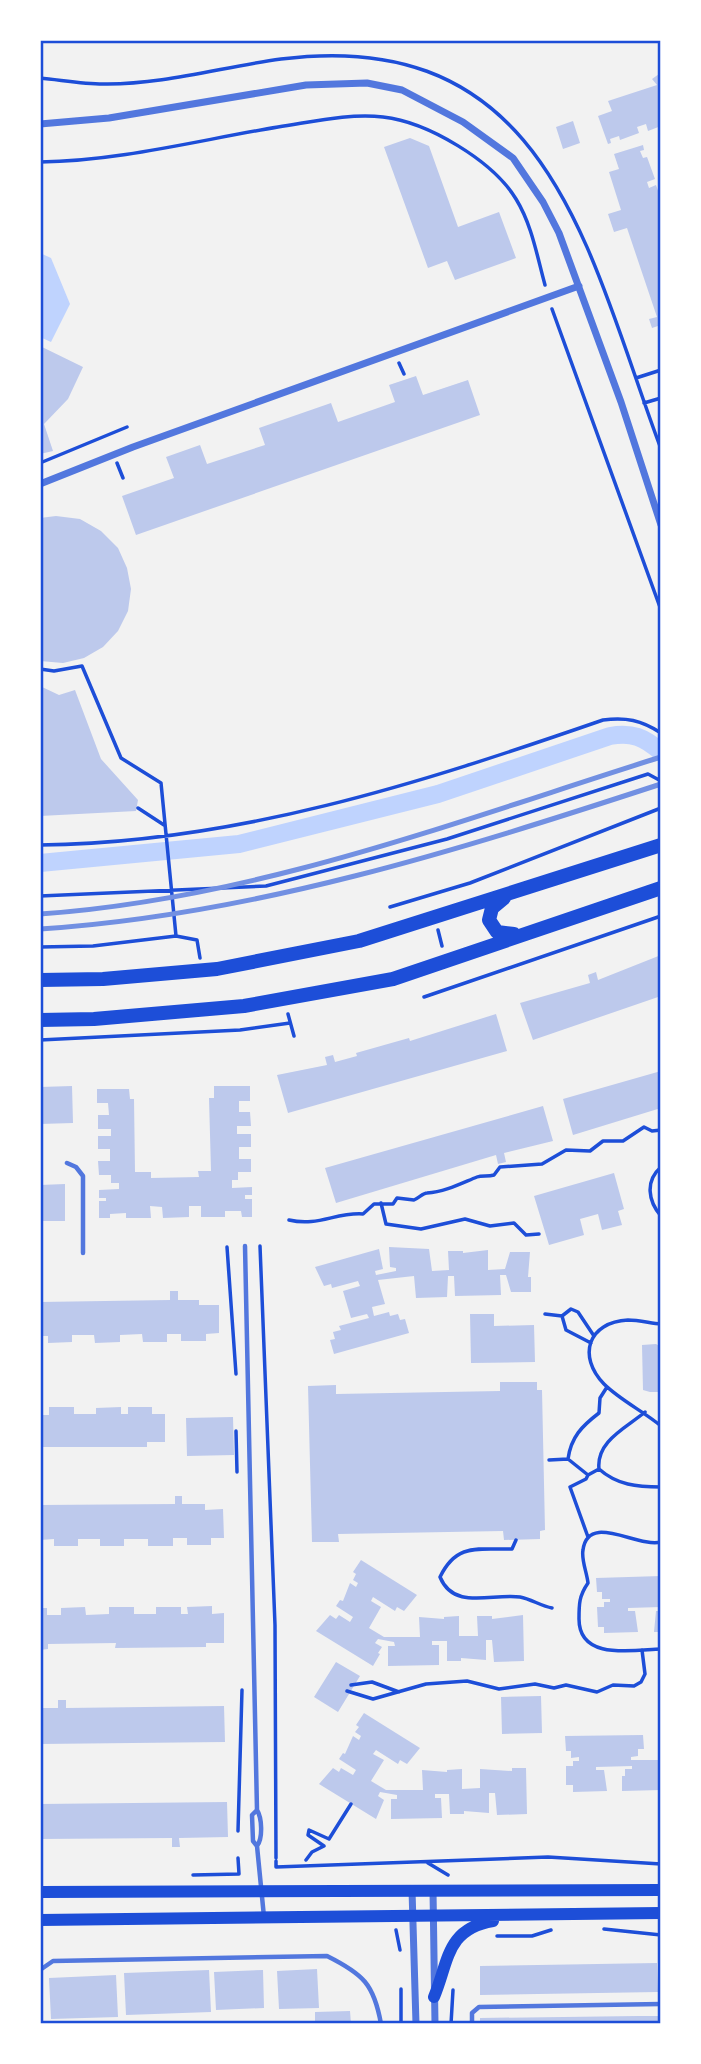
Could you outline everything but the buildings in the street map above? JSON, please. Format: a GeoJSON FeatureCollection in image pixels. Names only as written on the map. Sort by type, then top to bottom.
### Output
{"type":"FeatureCollection","features":[{"type":"Feature","properties":{"kind":"main road"},"geometry":{"type":"LineString","coordinates":[[40,981],[103,979],[217,969],[359,941],[661,845]]}},
{"type":"Feature","properties":{"kind":"main road"},"geometry":{"type":"LineString","coordinates":[[40,1020],[94,1020],[244,1006],[393,978],[661,888]]}},
{"type":"Feature","properties":{"kind":"main road"},"geometry":{"type":"LineString","coordinates":[[510,893],[492,908],[489,919],[497,932],[523,934]]}},
{"type":"Feature","properties":{"kind":"main road"},"geometry":{"type":"LineString","coordinates":[[40,1892],[661,1890]]}},
{"type":"Feature","properties":{"kind":"main road"},"geometry":{"type":"LineString","coordinates":[[40,1920],[661,1913]]}},
{"type":"Feature","properties":{"kind":"main road"},"geometry":{"type":"LineString","coordinates":[[434,1997],[450,1947],[468,1928],[494,1921],[501,1915]]}},
{"type":"Feature","properties":{"kind":"street"},"geometry":{"type":"LineString","coordinates":[[40,124],[109,118],[306,85],[367,83],[402,90],[463,121],[513,158],[543,202],[579,286],[661,525]]}},
{"type":"Feature","properties":{"kind":"street"},"geometry":{"type":"LineString","coordinates":[[40,484],[579,286]]}},
{"type":"Feature","properties":{"kind":"street"},"geometry":{"type":"LineString","coordinates":[[412,1890],[416,2024]]}},
{"type":"Feature","properties":{"kind":"street"},"geometry":{"type":"LineString","coordinates":[[433,1890],[435,2024]]}},
{"type":"Feature","properties":{"kind":"lane"},"geometry":{"type":"LineString","coordinates":[[67,1163],[76,1167],[83,1176],[83,1252]]}},
{"type":"Feature","properties":{"kind":"lane"},"geometry":{"type":"LineString","coordinates":[[245,1246],[257,1810],[260,1816],[260,1842],[257,1846],[265,1918]]}},
{"type":"Feature","properties":{"kind":"lane"},"geometry":{"type":"LineString","coordinates":[[40,1970],[53,1961],[327,1956],[349,1967],[368,1982],[376,1998],[381,2024]]}},
{"type":"Feature","properties":{"kind":"lane"},"geometry":{"type":"LineString","coordinates":[[472,2024],[472,2013],[479,2007],[661,2004]]}},
{"type":"Feature","properties":{"kind":"path"},"geometry":{"type":"LineString","coordinates":[[40,78],[104,84],[199,75],[282,59],[391,61],[432,72],[477,97],[503,118],[547,168],[602,277],[661,449]]}},
{"type":"Feature","properties":{"kind":"path"},"geometry":{"type":"LineString","coordinates":[[40,162],[78,162],[335,118],[383,116],[406,121],[470,153],[505,184],[530,228],[547,296],[661,610]]}},
{"type":"Feature","properties":{"kind":"path"},"geometry":{"type":"LineString","coordinates":[[397,357],[404,374]]}},
{"type":"Feature","properties":{"kind":"path"},"geometry":{"type":"LineString","coordinates":[[636,378],[661,370]]}},
{"type":"Feature","properties":{"kind":"path"},"geometry":{"type":"LineString","coordinates":[[644,403],[661,398]]}},
{"type":"Feature","properties":{"kind":"path"},"geometry":{"type":"LineString","coordinates":[[40,463],[127,427]]}},
{"type":"Feature","properties":{"kind":"path"},"geometry":{"type":"LineString","coordinates":[[40,669],[54,671],[82,666],[121,758],[161,783],[176,936]]}},
{"type":"Feature","properties":{"kind":"path"},"geometry":{"type":"LineString","coordinates":[[40,845],[166,838],[324,808],[468,767],[603,720],[623,717],[637,720],[661,733]]}},
{"type":"Feature","properties":{"kind":"path"},"geometry":{"type":"LineString","coordinates":[[40,897],[172,892],[279,883],[447,839],[648,774],[661,781]]}},
{"type":"Feature","properties":{"kind":"path"},"geometry":{"type":"LineString","coordinates":[[138,808],[164,825]]}},
{"type":"Feature","properties":{"kind":"path"},"geometry":{"type":"LineString","coordinates":[[390,907],[470,883],[661,808]]}},
{"type":"Feature","properties":{"kind":"path"},"geometry":{"type":"LineString","coordinates":[[424,998],[661,916]]}},
{"type":"Feature","properties":{"kind":"path"},"geometry":{"type":"LineString","coordinates":[[435,922],[446,957]]}},
{"type":"Feature","properties":{"kind":"path"},"geometry":{"type":"LineString","coordinates":[[40,947],[93,946],[176,936],[197,940]]}},
{"type":"Feature","properties":{"kind":"path"},"geometry":{"type":"LineString","coordinates":[[284,999],[294,1035]]}},
{"type":"Feature","properties":{"kind":"path"},"geometry":{"type":"LineString","coordinates":[[40,1040],[240,1030],[290,1023]]}},
{"type":"Feature","properties":{"kind":"path"},"geometry":{"type":"LineString","coordinates":[[289,1220],[308,1224],[353,1213],[363,1214],[382,1203],[393,1204],[397,1198],[418,1199],[425,1192],[438,1193],[452,1185],[462,1185],[475,1177],[494,1175],[500,1167],[529,1162],[541,1164],[566,1150],[590,1151],[603,1141],[623,1141],[644,1127],[652,1131],[661,1130]]}},
{"type":"Feature","properties":{"kind":"path"},"geometry":{"type":"LineString","coordinates":[[661,1167],[650,1184],[652,1205],[661,1216]]}},
{"type":"Feature","properties":{"kind":"path"},"geometry":{"type":"LineString","coordinates":[[382,1203],[386,1224],[404,1229],[421,1229],[466,1219],[491,1226],[514,1223],[526,1235],[539,1234]]}},
{"type":"Feature","properties":{"kind":"path"},"geometry":{"type":"LineString","coordinates":[[260,1246],[275,1625],[276,1867],[580,1857],[661,1864]]}},
{"type":"Feature","properties":{"kind":"path"},"geometry":{"type":"LineString","coordinates":[[227,1247],[236,1380]]}},
{"type":"Feature","properties":{"kind":"path"},"geometry":{"type":"LineString","coordinates":[[545,1314],[562,1316],[571,1308],[578,1312],[594,1336]]}},
{"type":"Feature","properties":{"kind":"path"},"geometry":{"type":"LineString","coordinates":[[562,1316],[566,1330],[590,1343]]}},
{"type":"Feature","properties":{"kind":"path"},"geometry":{"type":"LineString","coordinates":[[661,1324],[628,1320],[602,1328],[590,1343],[589,1362],[607,1387],[661,1426]]}},
{"type":"Feature","properties":{"kind":"path"},"geometry":{"type":"LineString","coordinates":[[568,1459],[574,1436],[583,1424],[600,1413],[600,1398],[607,1387]]}},
{"type":"Feature","properties":{"kind":"path"},"geometry":{"type":"LineString","coordinates":[[645,1412],[603,1447],[598,1458],[599,1469],[610,1479],[624,1484],[661,1487]]}},
{"type":"Feature","properties":{"kind":"path"},"geometry":{"type":"LineString","coordinates":[[236,1418],[238,1482]]}},
{"type":"Feature","properties":{"kind":"path"},"geometry":{"type":"LineString","coordinates":[[549,1460],[568,1459],[588,1475]]}},
{"type":"Feature","properties":{"kind":"path"},"geometry":{"type":"LineString","coordinates":[[599,1469],[570,1487],[588,1536],[582,1550],[587,1583],[579,1596],[579,1629],[586,1640],[599,1650],[661,1649]]}},
{"type":"Feature","properties":{"kind":"path"},"geometry":{"type":"LineString","coordinates":[[588,1536],[609,1531],[635,1542],[650,1545],[661,1542]]}},
{"type":"Feature","properties":{"kind":"path"},"geometry":{"type":"LineString","coordinates":[[516,1540],[512,1549],[462,1550],[454,1556],[440,1577],[444,1588],[463,1598],[523,1598],[552,1608]]}},
{"type":"Feature","properties":{"kind":"path"},"geometry":{"type":"LineString","coordinates":[[347,1691],[373,1699],[442,1681],[478,1682],[499,1689],[535,1684],[554,1688],[566,1685],[597,1692],[622,1683],[634,1686],[641,1682],[645,1674],[642,1650]]}},
{"type":"Feature","properties":{"kind":"path"},"geometry":{"type":"LineString","coordinates":[[238,1831],[242,1681]]}},
{"type":"Feature","properties":{"kind":"path"},"geometry":{"type":"LineString","coordinates":[[351,1685],[372,1682],[400,1693]]}},
{"type":"Feature","properties":{"kind":"path"},"geometry":{"type":"LineString","coordinates":[[306,1860],[312,1852],[324,1846],[351,1804]]}},
{"type":"Feature","properties":{"kind":"path"},"geometry":{"type":"LineString","coordinates":[[324,1846],[308,1835],[309,1830],[329,1839]]}},
{"type":"Feature","properties":{"kind":"path"},"geometry":{"type":"LineString","coordinates":[[238,1858],[239,1874]]}},
{"type":"Feature","properties":{"kind":"path"},"geometry":{"type":"LineString","coordinates":[[428,1863],[450,1875]]}},
{"type":"Feature","properties":{"kind":"path"},"geometry":{"type":"LineString","coordinates":[[400,1875],[405,1864]]}},
{"type":"Feature","properties":{"kind":"path"},"geometry":{"type":"LineString","coordinates":[[395,1926],[401,1956]]}},
{"type":"Feature","properties":{"kind":"path"},"geometry":{"type":"LineString","coordinates":[[492,1936],[532,1937],[562,1927]]}},
{"type":"Feature","properties":{"kind":"path"},"geometry":{"type":"LineString","coordinates":[[598,1928],[629,1934],[661,1935]]}},
{"type":"Feature","properties":{"kind":"path"},"geometry":{"type":"LineString","coordinates":[[401,1983],[401,2024]]}},
{"type":"Feature","properties":{"kind":"water"},"geometry":{"type":"Polygon","coordinates":[[[40,253],[51,258],[70,304],[51,342],[40,337],[40,253]]]}},
{"type":"Feature","properties":{"kind":"waterway"},"geometry":{"type":"LineString","coordinates":[[40,863],[239,844],[438,794],[610,736],[637,737],[661,752]]}},
{"type":"Feature","properties":{"kind":"railway"},"geometry":{"type":"LineString","coordinates":[[40,914],[120,906],[277,875],[432,831],[661,757]]}},
{"type":"Feature","properties":{"kind":"railway"},"geometry":{"type":"LineString","coordinates":[[40,929],[198,910],[355,876],[509,833],[661,784]]}}]}
